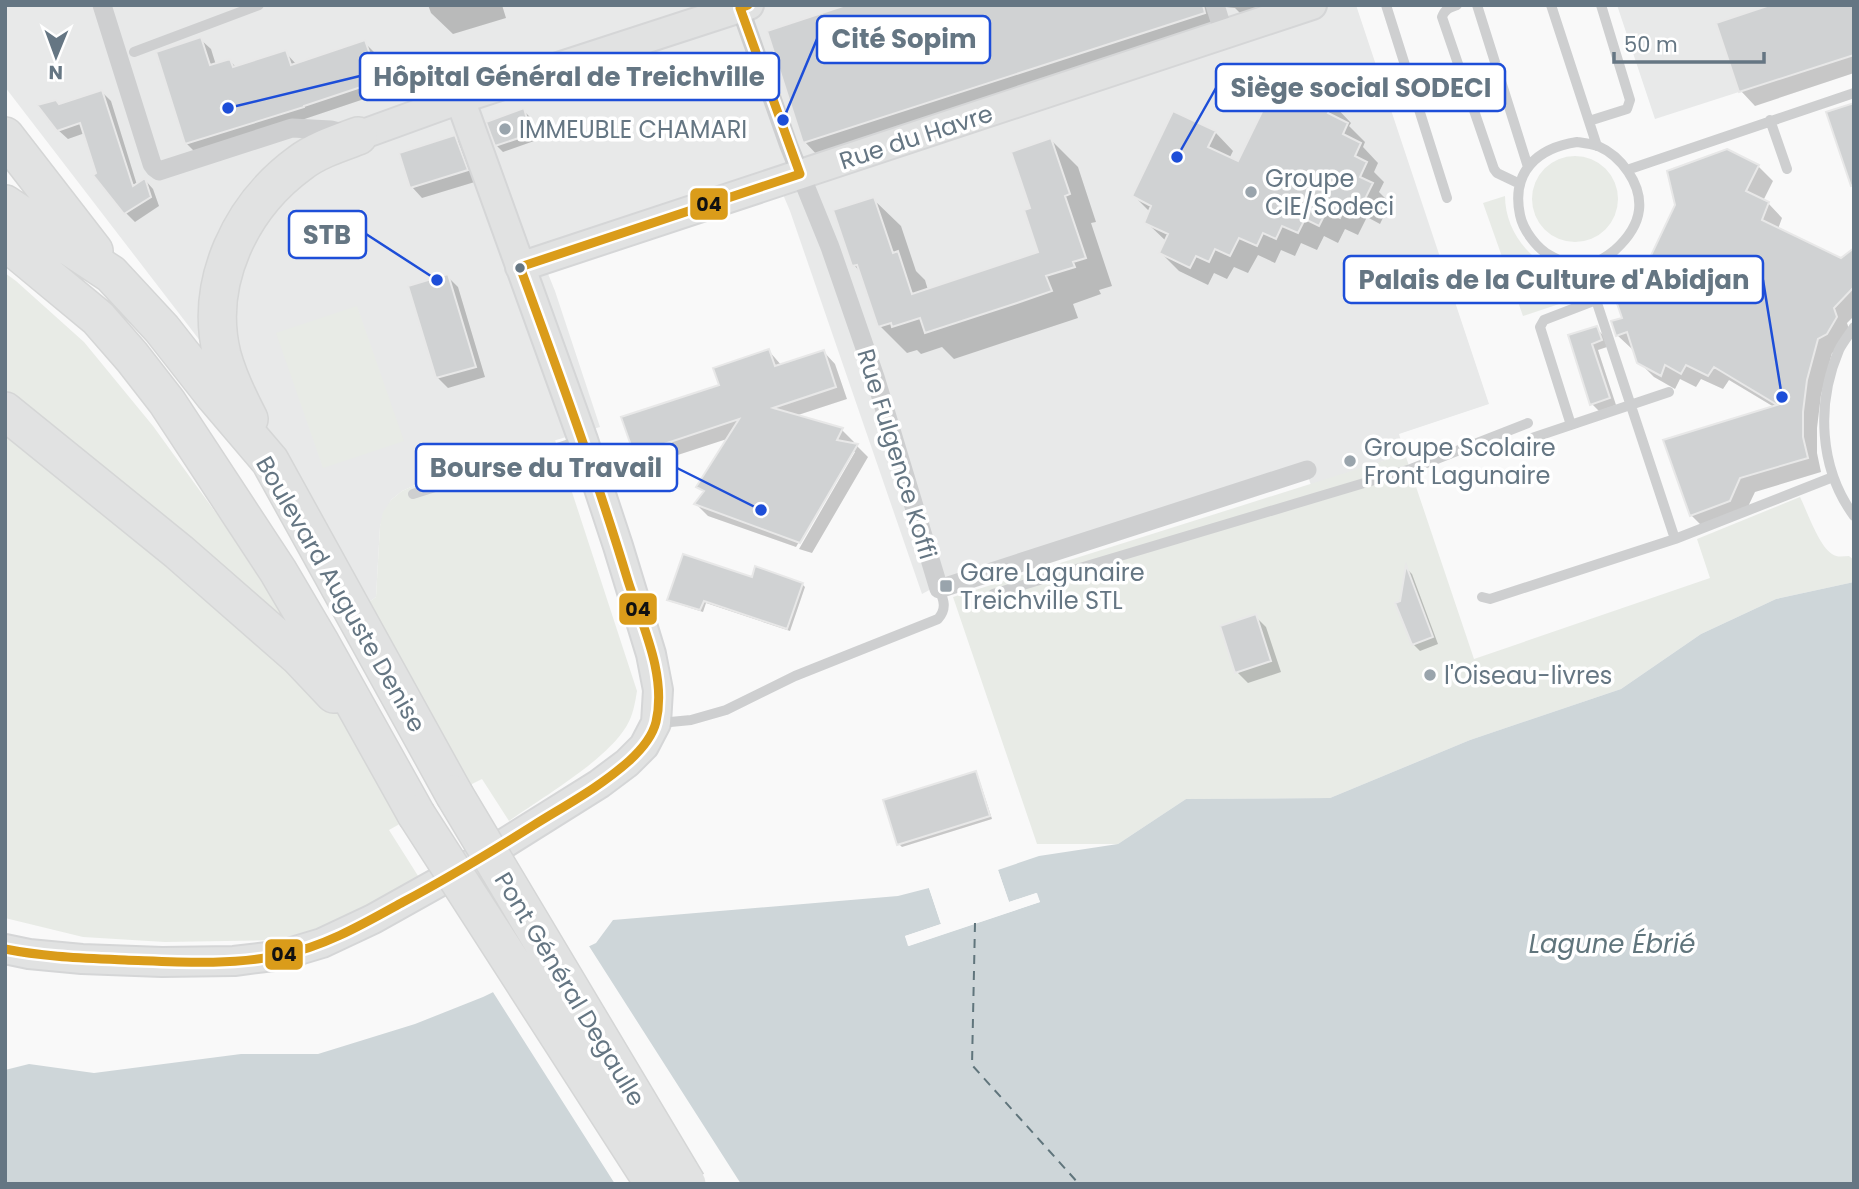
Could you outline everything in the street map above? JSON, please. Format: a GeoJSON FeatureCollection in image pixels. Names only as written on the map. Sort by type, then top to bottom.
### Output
{"type":"FeatureCollection","features":[{"type":"Feature","properties":{"kind":"highway"},"geometry":{"type":"LineString","coordinates":[[5,136],[111,274]]}},
{"type":"Feature","properties":{"kind":"highway"},"geometry":{"type":"LineString","coordinates":[[270,461],[242,405],[222,355],[217,317],[221,282],[233,243],[249,214],[272,187],[301,161],[358,136]]}},
{"type":"Feature","properties":{"kind":"highway","name":"Boulevard Auguste Denise"},"geometry":{"type":"LineString","coordinates":[[5,204],[111,274],[162,329],[270,461],[454,794]]}},
{"type":"Feature","properties":{"kind":"highway","name":"Boulevard Auguste Denise"},"geometry":{"type":"LineString","coordinates":[[5,242],[99,318],[167,402],[278,572],[416,814]]}},
{"type":"Feature","properties":{"kind":"highway"},"geometry":{"type":"LineString","coordinates":[[5,411],[179,551],[299,657],[371,733]]}},
{"type":"Feature","properties":{"kind":"highway","name":"Pont Général Degaulle"},"geometry":{"type":"LineString","coordinates":[[454,794],[687,1184]]}},
{"type":"Feature","properties":{"kind":"highway","name":"Pont Général Degaulle"},"geometry":{"type":"LineString","coordinates":[[416,814],[654,1184]]}},
{"type":"Feature","properties":{"kind":"main road","name":"Rue du Havre"},"geometry":{"type":"LineString","coordinates":[[520,267],[1312,5]]}},
{"type":"Feature","properties":{"kind":"main road"},"geometry":{"type":"LineString","coordinates":[[358,136],[460,99],[743,6]]}},
{"type":"Feature","properties":{"kind":"main road"},"geometry":{"type":"LineString","coordinates":[[5,949],[82,959],[234,961],[282,955],[322,943],[373,919],[473,863],[599,784],[644,746],[656,723],[658,690],[651,654],[583,440],[460,99]]}},
{"type":"Feature","properties":{"kind":"street"},"geometry":{"type":"LineString","coordinates":[[102,5],[155,169],[159,171],[292,128],[331,130],[358,136]]}},
{"type":"Feature","properties":{"kind":"street"},"geometry":{"type":"LineString","coordinates":[[1215,5],[1224,34]]}},
{"type":"Feature","properties":{"kind":"street","name":"Rue Fulgence Koffi"},"geometry":{"type":"LineString","coordinates":[[743,6],[800,174],[830,247],[875,377],[939,589]]}},
{"type":"Feature","properties":{"kind":"street"},"geometry":{"type":"LineString","coordinates":[[939,589],[1307,470]]}},
{"type":"Feature","properties":{"kind":"lane"},"geometry":{"type":"LineString","coordinates":[[134,52],[258,5]]}},
{"type":"Feature","properties":{"kind":"lane"},"geometry":{"type":"LineString","coordinates":[[1385,5],[1447,198]]}},
{"type":"Feature","properties":{"kind":"lane"},"geometry":{"type":"LineString","coordinates":[[1457,5],[1447,9],[1443,17],[1494,169],[1520,184]]}},
{"type":"Feature","properties":{"kind":"lane"},"geometry":{"type":"LineString","coordinates":[[1477,5],[1528,167]]}},
{"type":"Feature","properties":{"kind":"lane"},"geometry":{"type":"LineString","coordinates":[[1551,5],[1597,146]]}},
{"type":"Feature","properties":{"kind":"lane"},"geometry":{"type":"LineString","coordinates":[[1589,121],[1630,105],[1601,5]]}},
{"type":"Feature","properties":{"kind":"lane"},"geometry":{"type":"LineString","coordinates":[[1628,170],[1854,93]]}},
{"type":"Feature","properties":{"kind":"lane"},"geometry":{"type":"LineString","coordinates":[[1770,120],[1787,169]]}},
{"type":"Feature","properties":{"kind":"lane"},"geometry":{"type":"LineString","coordinates":[[1577,142],[1597,146],[1613,156],[1628,170],[1636,190],[1639,209],[1635,225],[1626,240],[1609,256],[1584,267],[1570,265],[1544,253],[1521,221],[1517,202],[1520,184],[1528,167],[1541,153],[1558,145],[1577,142]]}},
{"type":"Feature","properties":{"kind":"lane"},"geometry":{"type":"LineString","coordinates":[[1584,267],[1675,539]]}},
{"type":"Feature","properties":{"kind":"lane"},"geometry":{"type":"LineString","coordinates":[[1571,425],[1540,327],[1544,320],[1596,300]]}},
{"type":"Feature","properties":{"kind":"lane"},"geometry":{"type":"LineString","coordinates":[[1854,327],[1840,349],[1829,380],[1824,412],[1825,445],[1833,477],[1854,516]]}},
{"type":"Feature","properties":{"kind":"lane"},"geometry":{"type":"LineString","coordinates":[[1532,438],[1669,392]]}},
{"type":"Feature","properties":{"kind":"lane"},"geometry":{"type":"LineString","coordinates":[[993,594],[1411,470],[1528,423]]}},
{"type":"Feature","properties":{"kind":"lane"},"geometry":{"type":"LineString","coordinates":[[413,494],[583,440]]}},
{"type":"Feature","properties":{"kind":"lane"},"geometry":{"type":"LineString","coordinates":[[1482,597],[1490,599],[1675,539],[1833,477]]}},
{"type":"Feature","properties":{"kind":"lane","name":"Rue Fulgence Koffi"},"geometry":{"type":"LineString","coordinates":[[656,723],[691,720],[726,710],[795,676],[938,619],[944,609],[939,589]]}},
{"type":"Feature","properties":{"kind":"shaded area"},"geometry":{"type":"Polygon","coordinates":[[[5,5],[1356,5],[1489,404],[1399,434],[1405,454],[1311,485],[1304,465],[955,576],[922,594],[790,211],[773,171],[538,249],[555,291],[600,427],[435,476],[402,491],[391,500],[380,526],[376,597],[369,602],[254,411],[5,87],[5,5]]]}},
{"type":"Feature","properties":{"kind":"shaded area"},"geometry":{"type":"Polygon","coordinates":[[[1617,5],[1847,5],[1854,55],[1655,119],[1617,5]]]}},
{"type":"Feature","properties":{"kind":"shaded area"},"geometry":{"type":"Polygon","coordinates":[[[1575,156],[1592,159],[1606,168],[1615,182],[1618,199],[1615,216],[1606,230],[1592,239],[1575,242],[1558,239],[1544,230],[1535,216],[1532,199],[1535,182],[1544,168],[1558,159],[1575,156]]]}},
{"type":"Feature","properties":{"kind":"shaded area"},"geometry":{"type":"Polygon","coordinates":[[[1505,196],[1510,223],[1524,247],[1542,262],[1576,273],[1583,296],[1523,316],[1483,203],[1505,196]]]}},
{"type":"Feature","properties":{"kind":"shaded area"},"geometry":{"type":"Polygon","coordinates":[[[5,273],[84,342],[153,426],[224,524],[347,718],[405,821],[389,830],[420,879],[370,908],[317,932],[281,940],[165,942],[83,937],[5,918],[5,273]]]}},
{"type":"Feature","properties":{"kind":"shaded area"},"geometry":{"type":"Polygon","coordinates":[[[357,306],[404,441],[323,468],[276,333],[357,306]]]}},
{"type":"Feature","properties":{"kind":"shaded area"},"geometry":{"type":"Polygon","coordinates":[[[555,440],[637,691],[626,727],[604,753],[509,821],[482,779],[466,787],[369,602],[376,597],[380,526],[383,512],[391,500],[402,491],[435,476],[555,440]]]}},
{"type":"Feature","properties":{"kind":"shaded area"},"geometry":{"type":"Polygon","coordinates":[[[1405,454],[1474,659],[1710,578],[1697,539],[1800,497],[1827,550],[1834,555],[1849,556],[1854,560],[1854,582],[1776,599],[1701,634],[1621,689],[1470,740],[1330,798],[1186,799],[1118,844],[1037,844],[953,597],[1405,454]]]}},
{"type":"Feature","properties":{"kind":"water","name":"Lagune Ébrié"},"geometry":{"type":"Polygon","coordinates":[[[1854,582],[1854,1184],[5,1184],[5,1070],[29,1064],[94,1073],[241,1054],[318,1054],[415,1024],[483,997],[596,943],[613,920],[898,896],[929,888],[941,924],[905,936],[909,946],[1040,902],[1036,893],[1009,902],[998,870],[1039,856],[1118,844],[1186,799],[1330,798],[1470,740],[1621,689],[1701,634],[1776,599],[1854,582]]]}},
{"type":"Feature","properties":{"kind":"pier"},"geometry":{"type":"Polygon","coordinates":[[[998,870],[1009,902],[1037,893],[1040,902],[908,946],[905,936],[941,924],[929,888],[933,887],[945,925],[909,938],[910,942],[1035,900],[1035,897],[1007,905],[994,871],[998,870]]]}},
{"type":"Feature","properties":{"kind":"pier"},"geometry":{"type":"Polygon","coordinates":[[[587,943],[741,1184],[615,1184],[491,989],[587,943]]]}},
{"type":"Feature","properties":{"kind":"building"},"geometry":{"type":"Polygon","coordinates":[[[846,5],[1203,5],[1205,13],[803,143],[767,31],[846,5]]]}},
{"type":"Feature","properties":{"kind":"building"},"geometry":{"type":"Polygon","coordinates":[[[1770,5],[1854,5],[1854,55],[1739,92],[1716,23],[1770,5]]]}},
{"type":"Feature","properties":{"kind":"building"},"geometry":{"type":"Polygon","coordinates":[[[201,37],[210,65],[230,59],[233,67],[286,50],[291,65],[365,40],[379,81],[185,144],[156,52],[201,37]]]}},
{"type":"Feature","properties":{"kind":"building","name":"Groupe CIE/Sodeci"},"geometry":{"type":"Polygon","coordinates":[[[1279,77],[1334,103],[1328,113],[1348,123],[1343,134],[1361,143],[1355,156],[1367,162],[1360,177],[1373,183],[1361,207],[1348,200],[1340,218],[1326,212],[1319,226],[1305,219],[1298,233],[1282,226],[1276,239],[1263,233],[1257,246],[1239,238],[1230,256],[1215,249],[1209,262],[1196,256],[1190,268],[1159,253],[1168,234],[1144,223],[1151,206],[1132,196],[1173,111],[1216,131],[1208,147],[1238,161],[1279,77]]]}},
{"type":"Feature","properties":{"kind":"building"},"geometry":{"type":"Polygon","coordinates":[[[102,90],[133,186],[145,178],[151,197],[124,214],[93,175],[96,173],[80,123],[57,131],[37,105],[56,100],[59,104],[102,90]]]}},
{"type":"Feature","properties":{"kind":"building"},"geometry":{"type":"Polygon","coordinates":[[[1854,103],[1854,185],[1851,186],[1826,112],[1854,103]]]}},
{"type":"Feature","properties":{"kind":"building","name":"IMMEUBLE CHAMARI"},"geometry":{"type":"Polygon","coordinates":[[[524,108],[531,134],[495,146],[486,122],[524,108]]]}},
{"type":"Feature","properties":{"kind":"building"},"geometry":{"type":"Polygon","coordinates":[[[455,135],[468,170],[410,188],[399,153],[455,135]]]}},
{"type":"Feature","properties":{"kind":"building"},"geometry":{"type":"Polygon","coordinates":[[[1051,138],[1070,194],[1065,196],[1086,258],[1073,262],[1075,267],[1046,276],[1052,291],[1017,303],[925,333],[920,318],[892,327],[891,323],[878,327],[857,265],[852,266],[833,210],[874,197],[893,253],[898,251],[912,294],[1038,252],[1024,210],[1030,208],[1011,152],[1051,138]]]}},
{"type":"Feature","properties":{"kind":"building"},"geometry":{"type":"Polygon","coordinates":[[[1727,149],[1759,165],[1746,191],[1769,202],[1762,220],[1841,258],[1854,248],[1854,287],[1834,308],[1837,317],[1827,334],[1818,339],[1807,380],[1803,412],[1803,437],[1808,458],[1740,478],[1730,501],[1690,516],[1663,440],[1777,405],[1714,367],[1708,376],[1686,365],[1681,374],[1665,365],[1661,376],[1637,363],[1627,332],[1616,336],[1611,321],[1622,318],[1611,286],[1646,266],[1675,205],[1667,171],[1727,149]]]}},
{"type":"Feature","properties":{"kind":"building"},"geometry":{"type":"Polygon","coordinates":[[[448,274],[476,367],[436,378],[408,286],[448,274]]]}},
{"type":"Feature","properties":{"kind":"building"},"geometry":{"type":"Polygon","coordinates":[[[1597,326],[1602,340],[1592,344],[1610,398],[1590,405],[1568,335],[1597,326]]]}},
{"type":"Feature","properties":{"kind":"building"},"geometry":{"type":"Polygon","coordinates":[[[769,349],[775,366],[824,350],[836,387],[773,408],[843,428],[837,440],[858,444],[800,543],[694,504],[704,491],[696,487],[739,419],[634,454],[621,417],[719,385],[713,368],[769,349]]]}},
{"type":"Feature","properties":{"kind":"building"},"geometry":{"type":"Polygon","coordinates":[[[683,554],[752,577],[755,566],[803,583],[787,629],[704,601],[700,610],[667,600],[683,554]]]}},
{"type":"Feature","properties":{"kind":"building"},"geometry":{"type":"Polygon","coordinates":[[[1406,565],[1433,637],[1412,645],[1395,603],[1400,601],[1406,565]]]}},
{"type":"Feature","properties":{"kind":"building"},"geometry":{"type":"Polygon","coordinates":[[[1256,614],[1271,661],[1235,673],[1220,626],[1256,614]]]}},
{"type":"Feature","properties":{"kind":"building"},"geometry":{"type":"Polygon","coordinates":[[[976,771],[990,816],[897,845],[883,800],[976,771]]]}},
{"type":"Feature","properties":{"kind":"ferry route"},"geometry":{"type":"LineString","coordinates":[[975,923],[972,1065],[1079,1184]]}},
{"type":"Feature","properties":{"kind":"transit line","name":"04"},"geometry":{"type":"LineString","coordinates":[[5,949],[65,957],[204,962],[243,961],[298,951],[360,926],[469,865],[595,787],[629,761],[645,744],[654,728],[659,704],[656,668],[590,462],[520,267],[800,174],[740,8],[748,5]]}},
{"type":"Feature","properties":{"kind":"place","name":"Hôpital Général de Treichville"},"geometry":{"type":"Point","coordinates":[228,108]}},
{"type":"Feature","properties":{"kind":"place","name":"Cité Sopim"},"geometry":{"type":"Point","coordinates":[783,120]}},
{"type":"Feature","properties":{"kind":"place","name":"IMMEUBLE CHAMARI"},"geometry":{"type":"Point","coordinates":[505,129]}},
{"type":"Feature","properties":{"kind":"place","name":"Siège social SODECI"},"geometry":{"type":"Point","coordinates":[1177,157]}},
{"type":"Feature","properties":{"kind":"place","name":"Groupe CIE/Sodeci"},"geometry":{"type":"Point","coordinates":[1251,192]}},
{"type":"Feature","properties":{"kind":"place","name":"STB"},"geometry":{"type":"Point","coordinates":[437,280]}},
{"type":"Feature","properties":{"kind":"place","name":"Palais de la Culture d'Abidjan"},"geometry":{"type":"Point","coordinates":[1782,397]}},
{"type":"Feature","properties":{"kind":"place","name":"Groupe Scolaire Front Lagunaire"},"geometry":{"type":"Point","coordinates":[1350,461]}},
{"type":"Feature","properties":{"kind":"place","name":"Bourse du Travail"},"geometry":{"type":"Point","coordinates":[761,510]}},
{"type":"Feature","properties":{"kind":"place","name":"Gare Lagunaire Treichville STL"},"geometry":{"type":"Point","coordinates":[946,586]}},
{"type":"Feature","properties":{"kind":"place","name":"l'Oiseau-livres"},"geometry":{"type":"Point","coordinates":[1430,675]}}]}
